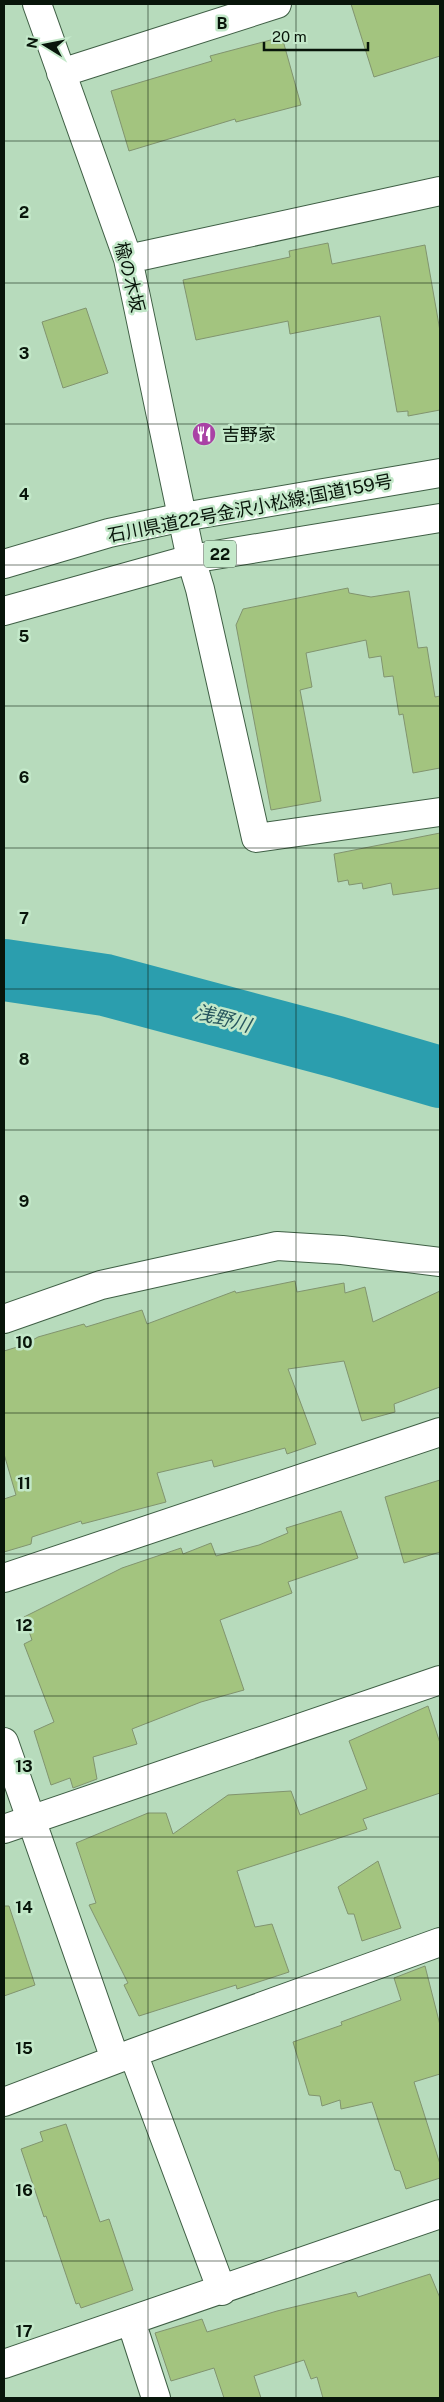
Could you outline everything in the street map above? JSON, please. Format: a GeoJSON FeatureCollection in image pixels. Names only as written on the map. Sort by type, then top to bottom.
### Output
{"type":"FeatureCollection","features":[{"type":"Feature","properties":{"kind":"street","name":"楡の木坂"},"geometry":{"type":"LineString","coordinates":[[37,4],[128,259],[191,559],[200,589],[256,838],[440,812]]}},
{"type":"Feature","properties":{"kind":"street"},"geometry":{"type":"LineString","coordinates":[[61,73],[278,4]]}},
{"type":"Feature","properties":{"kind":"street"},"geometry":{"type":"LineString","coordinates":[[128,259],[440,191]]}},
{"type":"Feature","properties":{"kind":"street","name":"石川県道22号金沢小松線;国道159号"},"geometry":{"type":"LineString","coordinates":[[4,564],[109,533],[182,517],[440,473]]}},
{"type":"Feature","properties":{"kind":"street","name":"22"},"geometry":{"type":"LineString","coordinates":[[4,611],[191,559],[440,518]]}},
{"type":"Feature","properties":{"kind":"street"},"geometry":{"type":"LineString","coordinates":[[4,1319],[101,1285],[277,1246],[342,1250],[440,1262]]}},
{"type":"Feature","properties":{"kind":"street"},"geometry":{"type":"LineString","coordinates":[[4,1578],[440,1432]]}},
{"type":"Feature","properties":{"kind":"street"},"geometry":{"type":"LineString","coordinates":[[4,1829],[440,1680]]}},
{"type":"Feature","properties":{"kind":"street"},"geometry":{"type":"LineString","coordinates":[[4,1742],[30,1820],[124,2056],[222,2291]]}},
{"type":"Feature","properties":{"kind":"street"},"geometry":{"type":"LineString","coordinates":[[4,2102],[124,2056],[440,1942]]}},
{"type":"Feature","properties":{"kind":"street"},"geometry":{"type":"LineString","coordinates":[[4,2364],[222,2291],[440,2214]]}},
{"type":"Feature","properties":{"kind":"street"},"geometry":{"type":"LineString","coordinates":[[131,2321],[156,2398]]}},
{"type":"Feature","properties":{"kind":"building"},"geometry":{"type":"Polygon","coordinates":[[[351,4],[440,4],[440,56],[374,77],[351,4]]]}},
{"type":"Feature","properties":{"kind":"building"},"geometry":{"type":"Polygon","coordinates":[[[282,37],[301,105],[236,122],[235,119],[129,151],[111,91],[212,61],[210,56],[282,37]]]}},
{"type":"Feature","properties":{"kind":"building"},"geometry":{"type":"Polygon","coordinates":[[[328,243],[332,264],[425,245],[440,331],[440,410],[408,416],[408,411],[397,412],[380,316],[290,334],[288,321],[196,340],[183,280],[290,257],[289,251],[328,243]]]}},
{"type":"Feature","properties":{"kind":"building"},"geometry":{"type":"Polygon","coordinates":[[[86,308],[108,373],[63,388],[42,322],[86,308]]]}},
{"type":"Feature","properties":{"kind":"building"},"geometry":{"type":"Polygon","coordinates":[[[348,588],[349,593],[371,597],[409,591],[418,648],[427,647],[435,697],[440,696],[440,768],[413,773],[403,714],[399,715],[393,676],[384,677],[381,656],[369,658],[366,640],[306,653],[312,687],[300,690],[321,801],[271,810],[236,625],[243,609],[348,588]]]}},
{"type":"Feature","properties":{"kind":"building"},"geometry":{"type":"Polygon","coordinates":[[[440,833],[440,888],[393,895],[391,883],[363,889],[362,883],[349,885],[348,880],[338,882],[334,854],[440,833]]]}},
{"type":"Feature","properties":{"kind":"building"},"geometry":{"type":"Polygon","coordinates":[[[295,1281],[297,1292],[344,1283],[345,1293],[365,1287],[373,1322],[440,1291],[440,1387],[394,1404],[395,1412],[362,1421],[344,1361],[288,1369],[316,1444],[287,1454],[285,1448],[214,1467],[212,1460],[157,1473],[166,1502],[82,1524],[81,1521],[32,1537],[31,1544],[4,1552],[4,1499],[16,1495],[4,1454],[4,1351],[24,1345],[38,1337],[84,1324],[86,1327],[142,1310],[147,1324],[235,1291],[236,1293],[295,1281]]]}},
{"type":"Feature","properties":{"kind":"building"},"geometry":{"type":"Polygon","coordinates":[[[440,1480],[440,1552],[404,1563],[385,1497],[440,1480]]]}},
{"type":"Feature","properties":{"kind":"building"},"geometry":{"type":"Polygon","coordinates":[[[341,1511],[358,1558],[288,1582],[292,1593],[220,1620],[244,1690],[201,1702],[132,1729],[137,1744],[93,1757],[97,1779],[73,1788],[70,1778],[51,1785],[34,1731],[54,1722],[24,1644],[32,1640],[24,1617],[122,1568],[181,1548],[183,1554],[211,1543],[216,1556],[259,1545],[288,1533],[286,1528],[341,1511]]]}},
{"type":"Feature","properties":{"kind":"building"},"geometry":{"type":"Polygon","coordinates":[[[428,1706],[440,1743],[440,1793],[363,1819],[367,1829],[237,1871],[255,1927],[272,1924],[289,1972],[237,1989],[236,1985],[139,2016],[124,1985],[128,1983],[89,1905],[96,1903],[76,1843],[148,1813],[166,1813],[173,1834],[228,1795],[291,1791],[300,1815],[367,1789],[349,1741],[428,1706]]]}},
{"type":"Feature","properties":{"kind":"building"},"geometry":{"type":"Polygon","coordinates":[[[378,1861],[401,1928],[362,1941],[354,1914],[348,1914],[338,1887],[378,1861]]]}},
{"type":"Feature","properties":{"kind":"building"},"geometry":{"type":"Polygon","coordinates":[[[4,1906],[9,1906],[35,1985],[4,1996],[4,1906]]]}},
{"type":"Feature","properties":{"kind":"building"},"geometry":{"type":"Polygon","coordinates":[[[425,1966],[440,2025],[440,2074],[414,2082],[440,2164],[440,2178],[406,2189],[400,2171],[395,2170],[372,2102],[341,2109],[340,2100],[322,2106],[320,2096],[309,2095],[293,2042],[342,2025],[341,2022],[401,2000],[394,1978],[425,1966]]]}},
{"type":"Feature","properties":{"kind":"building"},"geometry":{"type":"Polygon","coordinates":[[[66,2124],[100,2222],[109,2219],[133,2290],[81,2308],[79,2303],[76,2304],[21,2149],[43,2141],[40,2132],[66,2124]]]}},
{"type":"Feature","properties":{"kind":"building"},"geometry":{"type":"Polygon","coordinates":[[[430,2274],[440,2298],[440,2398],[323,2398],[317,2377],[311,2379],[304,2360],[254,2376],[261,2398],[224,2398],[214,2368],[171,2381],[155,2333],[202,2319],[207,2332],[277,2311],[356,2292],[358,2297],[430,2274]]]}},
{"type":"Feature","properties":{"kind":"waterway","name":"浅野川"},"geometry":{"type":"LineString","coordinates":[[4,970],[105,985],[337,1047],[440,1077]]}},
{"type":"Feature","properties":{"kind":"place","name":"吉野家"},"geometry":{"type":"Point","coordinates":[204,434]}}]}
